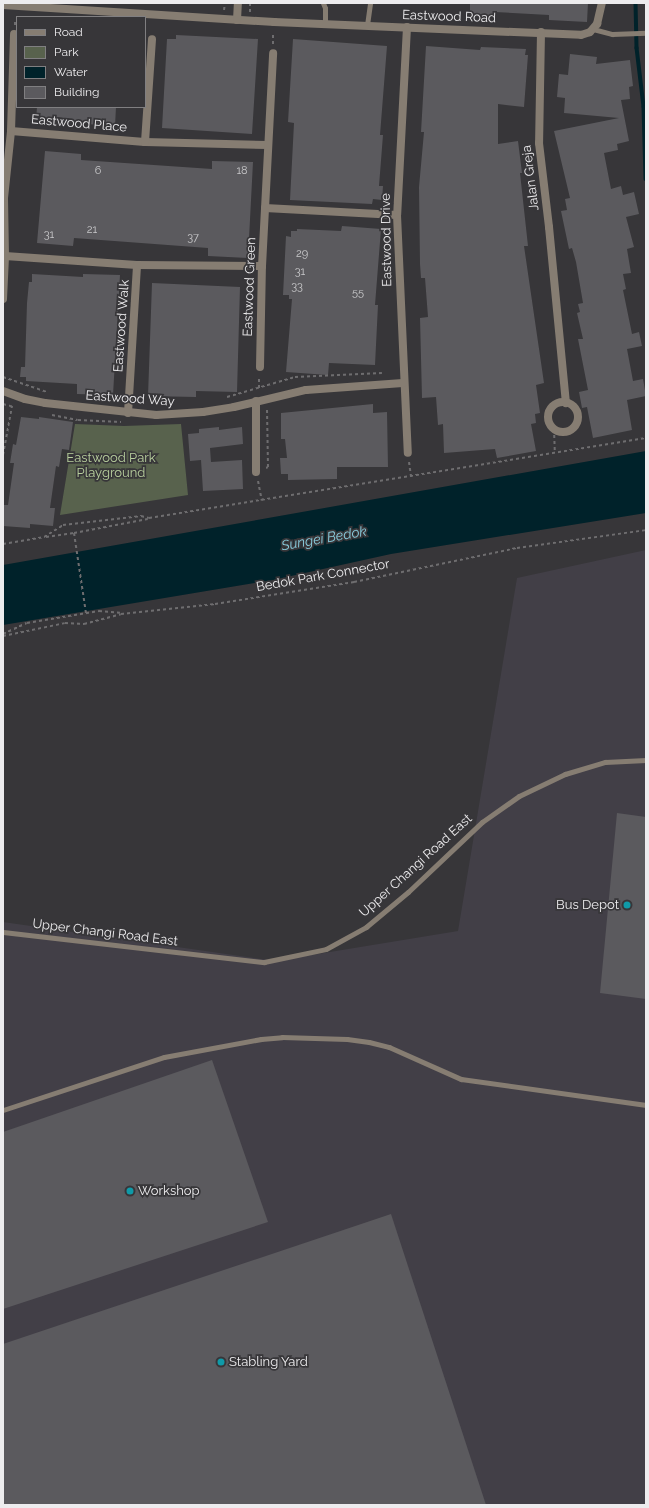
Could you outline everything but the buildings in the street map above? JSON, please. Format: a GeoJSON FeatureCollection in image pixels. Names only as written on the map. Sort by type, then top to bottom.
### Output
{"type":"FeatureCollection","features":[{"type":"Feature","properties":{"kind":"street"},"geometry":{"type":"LineString","coordinates":[[237,20],[238,3]]}},
{"type":"Feature","properties":{"kind":"street"},"geometry":{"type":"LineString","coordinates":[[540,32],[581,35],[593,29],[599,19],[602,3]]}},
{"type":"Feature","properties":{"kind":"street","name":"Eastwood Road"},"geometry":{"type":"LineString","coordinates":[[3,5],[58,5],[237,20],[540,32]]}},
{"type":"Feature","properties":{"kind":"street","name":"Eastwood Drive"},"geometry":{"type":"LineString","coordinates":[[407,27],[397,215],[403,383],[408,453]]}},
{"type":"Feature","properties":{"kind":"street","name":"Jalan Greja"},"geometry":{"type":"LineString","coordinates":[[540,32],[539,143],[550,227],[566,403]]}},
{"type":"Feature","properties":{"kind":"street"},"geometry":{"type":"LineString","coordinates":[[3,299],[5,256],[4,198],[11,131],[14,34]]}},
{"type":"Feature","properties":{"kind":"street","name":"Eastwood Place"},"geometry":{"type":"LineString","coordinates":[[145,142],[152,40]]}},
{"type":"Feature","properties":{"kind":"street","name":"Eastwood Green"},"geometry":{"type":"LineString","coordinates":[[260,367],[262,266],[273,53]]}},
{"type":"Feature","properties":{"kind":"street","name":"Eastwood Place"},"geometry":{"type":"LineString","coordinates":[[11,131],[145,142],[268,145]]}},
{"type":"Feature","properties":{"kind":"street"},"geometry":{"type":"LineString","coordinates":[[265,208],[397,215]]}},
{"type":"Feature","properties":{"kind":"street","name":"Eastwood Walk"},"geometry":{"type":"LineString","coordinates":[[5,256],[137,265],[262,266]]}},
{"type":"Feature","properties":{"kind":"street","name":"Eastwood Walk"},"geometry":{"type":"LineString","coordinates":[[128,413],[137,265]]}},
{"type":"Feature","properties":{"kind":"street","name":"Eastwood Way"},"geometry":{"type":"LineString","coordinates":[[3,393],[45,403],[156,415],[203,412],[234,407],[306,390],[403,383]]}},
{"type":"Feature","properties":{"kind":"street"},"geometry":{"type":"LineString","coordinates":[[256,401],[256,472]]}},
{"type":"Feature","properties":{"kind":"street"},"geometry":{"type":"LineString","coordinates":[[556,404],[571,404],[577,412],[578,422],[567,432],[554,429],[549,421],[550,411],[556,404]]}},
{"type":"Feature","properties":{"kind":"lane"},"geometry":{"type":"LineString","coordinates":[[323,3],[325,8],[325,24]]}},
{"type":"Feature","properties":{"kind":"lane"},"geometry":{"type":"LineString","coordinates":[[367,25],[370,3]]}},
{"type":"Feature","properties":{"kind":"lane"},"geometry":{"type":"LineString","coordinates":[[593,29],[612,34],[646,33]]}},
{"type":"Feature","properties":{"kind":"lane","name":"Upper Changi Road East"},"geometry":{"type":"LineString","coordinates":[[3,932],[264,962],[326,949],[366,927],[408,892],[482,822],[519,796],[565,774],[605,762],[646,760]]}},
{"type":"Feature","properties":{"kind":"lane"},"geometry":{"type":"LineString","coordinates":[[3,1110],[164,1057],[261,1039],[289,1037],[347,1039],[369,1042],[396,1050],[460,1079],[646,1105]]}},
{"type":"Feature","properties":{"kind":"path"},"geometry":{"type":"LineString","coordinates":[[220,399],[295,377],[386,373]]}},
{"type":"Feature","properties":{"kind":"path"},"geometry":{"type":"LineString","coordinates":[[3,377],[53,394]]}},
{"type":"Feature","properties":{"kind":"path"},"geometry":{"type":"LineString","coordinates":[[3,455],[12,406]]}},
{"type":"Feature","properties":{"kind":"path"},"geometry":{"type":"LineString","coordinates":[[554,429],[555,452]]}},
{"type":"Feature","properties":{"kind":"path"},"geometry":{"type":"LineString","coordinates":[[3,544],[74,533],[149,518],[646,438]]}},
{"type":"Feature","properties":{"kind":"path"},"geometry":{"type":"LineString","coordinates":[[408,453],[411,477]]}},
{"type":"Feature","properties":{"kind":"path"},"geometry":{"type":"LineString","coordinates":[[256,472],[262,501]]}},
{"type":"Feature","properties":{"kind":"path"},"geometry":{"type":"LineString","coordinates":[[44,537],[64,525],[141,516],[149,518]]}},
{"type":"Feature","properties":{"kind":"path","name":"Bedok Park Connector"},"geometry":{"type":"LineString","coordinates":[[3,635],[65,623],[84,624],[121,614],[215,604],[354,582],[517,548],[646,530]]}},
{"type":"Feature","properties":{"kind":"path"},"geometry":{"type":"LineString","coordinates":[[74,533],[86,613]]}},
{"type":"Feature","properties":{"kind":"path","name":"Bedok Park Connector"},"geometry":{"type":"LineString","coordinates":[[3,635],[27,623],[99,611],[121,614]]}},
{"type":"Feature","properties":{"kind":"shaded area"},"geometry":{"type":"Polygon","coordinates":[[[646,550],[646,1505],[3,1505],[3,922],[275,961],[458,931],[517,578],[646,550]]]}},
{"type":"Feature","properties":{"kind":"green space","name":"Eastwood Park Playground"},"geometry":{"type":"Polygon","coordinates":[[[75,424],[124,426],[181,424],[188,495],[60,515],[75,424]]]}},
{"type":"Feature","properties":{"kind":"water","name":"Sungei Bedok"},"geometry":{"type":"Polygon","coordinates":[[[646,451],[646,513],[391,554],[273,580],[3,625],[3,565],[646,451]]]}},
{"type":"Feature","properties":{"kind":"waterway"},"geometry":{"type":"LineString","coordinates":[[636,3],[637,48],[644,107],[646,179]]}},
{"type":"Feature","properties":{"kind":"place","name":"Bus Depot"},"geometry":{"type":"Point","coordinates":[627,905]}},
{"type":"Feature","properties":{"kind":"place","name":"Workshop"},"geometry":{"type":"Point","coordinates":[130,1191]}},
{"type":"Feature","properties":{"kind":"place","name":"Stabling Yard"},"geometry":{"type":"Point","coordinates":[221,1362]}}]}
